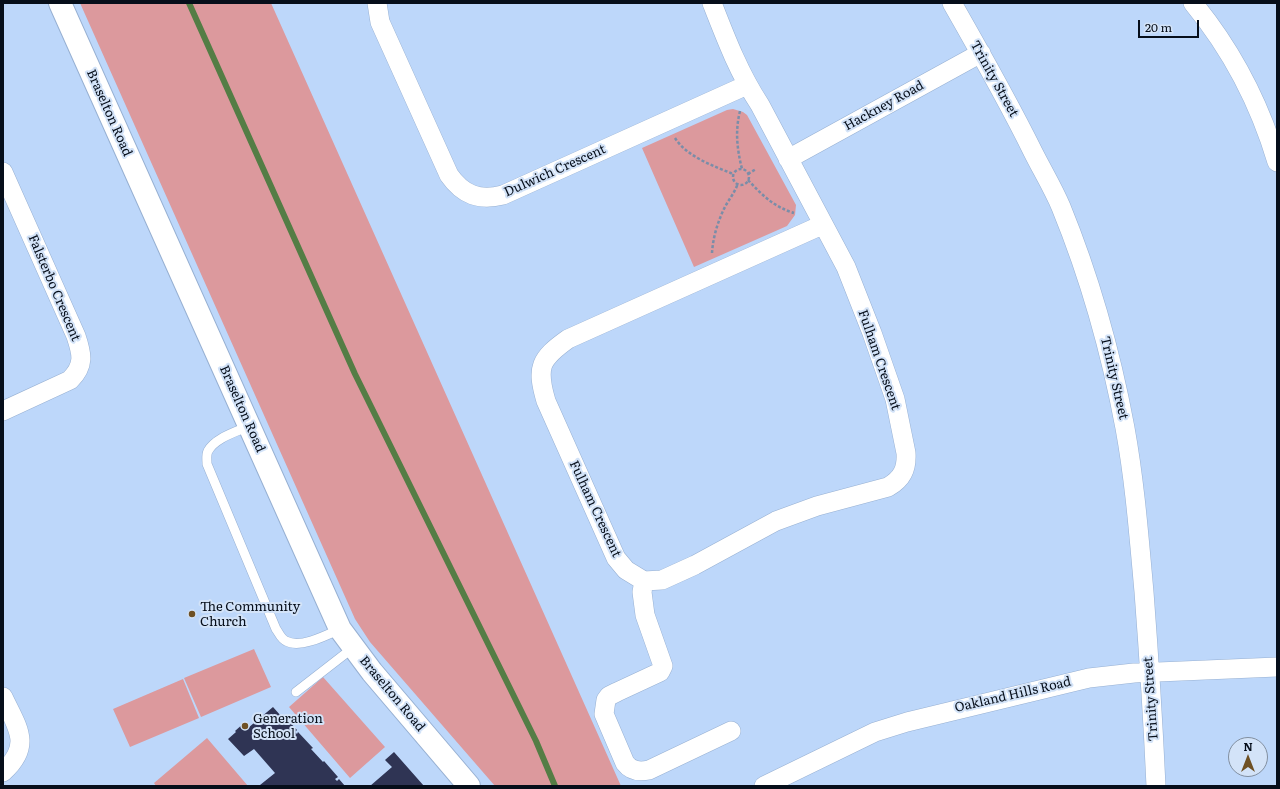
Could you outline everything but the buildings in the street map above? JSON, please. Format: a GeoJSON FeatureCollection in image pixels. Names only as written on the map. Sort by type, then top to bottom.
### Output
{"type":"FeatureCollection","features":[{"type":"Feature","properties":{"kind":"street","name":"Braselton Road"},"geometry":{"type":"LineString","coordinates":[[60,3],[340,629],[372,672],[464,784]]}},
{"type":"Feature","properties":{"kind":"street","name":"Dulwich Crescent"},"geometry":{"type":"LineString","coordinates":[[377,3],[380,22],[449,175],[462,190],[470,194],[488,198],[503,195],[746,85]]}},
{"type":"Feature","properties":{"kind":"street"},"geometry":{"type":"LineString","coordinates":[[712,3],[746,85],[760,106],[788,159]]}},
{"type":"Feature","properties":{"kind":"street","name":"Trinity Street"},"geometry":{"type":"LineString","coordinates":[[952,3],[1004,94],[1060,204],[1079,256],[1105,338],[1118,391],[1133,474],[1150,672],[1156,786]]}},
{"type":"Feature","properties":{"kind":"street"},"geometry":{"type":"LineString","coordinates":[[1193,3],[1202,13],[1229,53],[1256,106],[1277,160]]}},
{"type":"Feature","properties":{"kind":"street","name":"Hackney Road"},"geometry":{"type":"LineString","coordinates":[[788,159],[981,53]]}},
{"type":"Feature","properties":{"kind":"street","name":"Fulham Crescent"},"geometry":{"type":"LineString","coordinates":[[788,159],[846,268],[872,333],[895,398],[906,453],[906,460],[902,475],[896,482],[888,487],[817,506],[776,521],[694,565],[662,580],[644,581],[626,570],[616,558],[546,401],[542,386],[541,373],[544,361],[551,351],[568,339],[822,224]]}},
{"type":"Feature","properties":{"kind":"street","name":"Falsterbo Crescent"},"geometry":{"type":"LineString","coordinates":[[3,172],[76,336],[82,358],[78,372],[70,380],[3,411]]}},
{"type":"Feature","properties":{"kind":"street"},"geometry":{"type":"LineString","coordinates":[[644,581],[642,592],[644,608],[663,666],[660,672],[609,696],[606,700],[604,714],[625,763],[630,769],[639,772],[649,770],[732,731]]}},
{"type":"Feature","properties":{"kind":"street","name":"Oakland Hills Road"},"geometry":{"type":"LineString","coordinates":[[764,786],[875,732],[907,722],[1089,678],[1150,672],[1277,667]]}},
{"type":"Feature","properties":{"kind":"street"},"geometry":{"type":"LineString","coordinates":[[3,697],[18,729],[20,743],[20,749],[16,758],[3,772]]}},
{"type":"Feature","properties":{"kind":"lane"},"geometry":{"type":"LineString","coordinates":[[250,426],[221,439],[213,445],[206,456],[207,464],[276,629],[286,642],[293,643],[314,640],[340,629]]}},
{"type":"Feature","properties":{"kind":"lane"},"geometry":{"type":"LineString","coordinates":[[296,692],[354,647]]}},
{"type":"Feature","properties":{"kind":"path"},"geometry":{"type":"LineString","coordinates":[[746,85],[737,122],[737,144],[742,169],[747,172],[748,180],[759,192],[782,209],[822,224]]}},
{"type":"Feature","properties":{"kind":"path"},"geometry":{"type":"LineString","coordinates":[[668,121],[676,139],[681,145],[701,159],[734,174]]}},
{"type":"Feature","properties":{"kind":"path"},"geometry":{"type":"LineString","coordinates":[[734,174],[737,170],[742,169]]}},
{"type":"Feature","properties":{"kind":"path"},"geometry":{"type":"LineString","coordinates":[[748,174],[756,170]]}},
{"type":"Feature","properties":{"kind":"path"},"geometry":{"type":"LineString","coordinates":[[734,174],[734,179],[738,183],[745,183],[748,180]]}},
{"type":"Feature","properties":{"kind":"path"},"geometry":{"type":"LineString","coordinates":[[721,270],[712,253],[714,235],[726,204],[738,183]]}},
{"type":"Feature","properties":{"kind":"shaded area"},"geometry":{"type":"Polygon","coordinates":[[[80,3],[271,3],[621,786],[495,786],[370,642],[355,619],[80,3]]]}},
{"type":"Feature","properties":{"kind":"shaded area"},"geometry":{"type":"Polygon","coordinates":[[[733,109],[747,115],[796,205],[795,215],[787,226],[694,267],[642,148],[727,110],[733,109]]]}},
{"type":"Feature","properties":{"kind":"shaded area"},"geometry":{"type":"Polygon","coordinates":[[[254,649],[271,687],[201,717],[184,678],[254,649]]]}},
{"type":"Feature","properties":{"kind":"shaded area"},"geometry":{"type":"Polygon","coordinates":[[[323,677],[385,747],[350,778],[289,707],[323,677]]]}},
{"type":"Feature","properties":{"kind":"shaded area"},"geometry":{"type":"Polygon","coordinates":[[[183,679],[199,718],[130,747],[113,709],[183,679]]]}},
{"type":"Feature","properties":{"kind":"shaded area"},"geometry":{"type":"Polygon","coordinates":[[[207,738],[248,786],[156,786],[154,783],[207,738]]]}},
{"type":"Feature","properties":{"kind":"waterway"},"geometry":{"type":"LineString","coordinates":[[189,3],[355,374],[536,741],[555,786]]}},
{"type":"Feature","properties":{"kind":"place","name":"The Community Church"},"geometry":{"type":"Point","coordinates":[192,614]}},
{"type":"Feature","properties":{"kind":"place","name":"Generation School"},"geometry":{"type":"Point","coordinates":[245,726]}}]}
